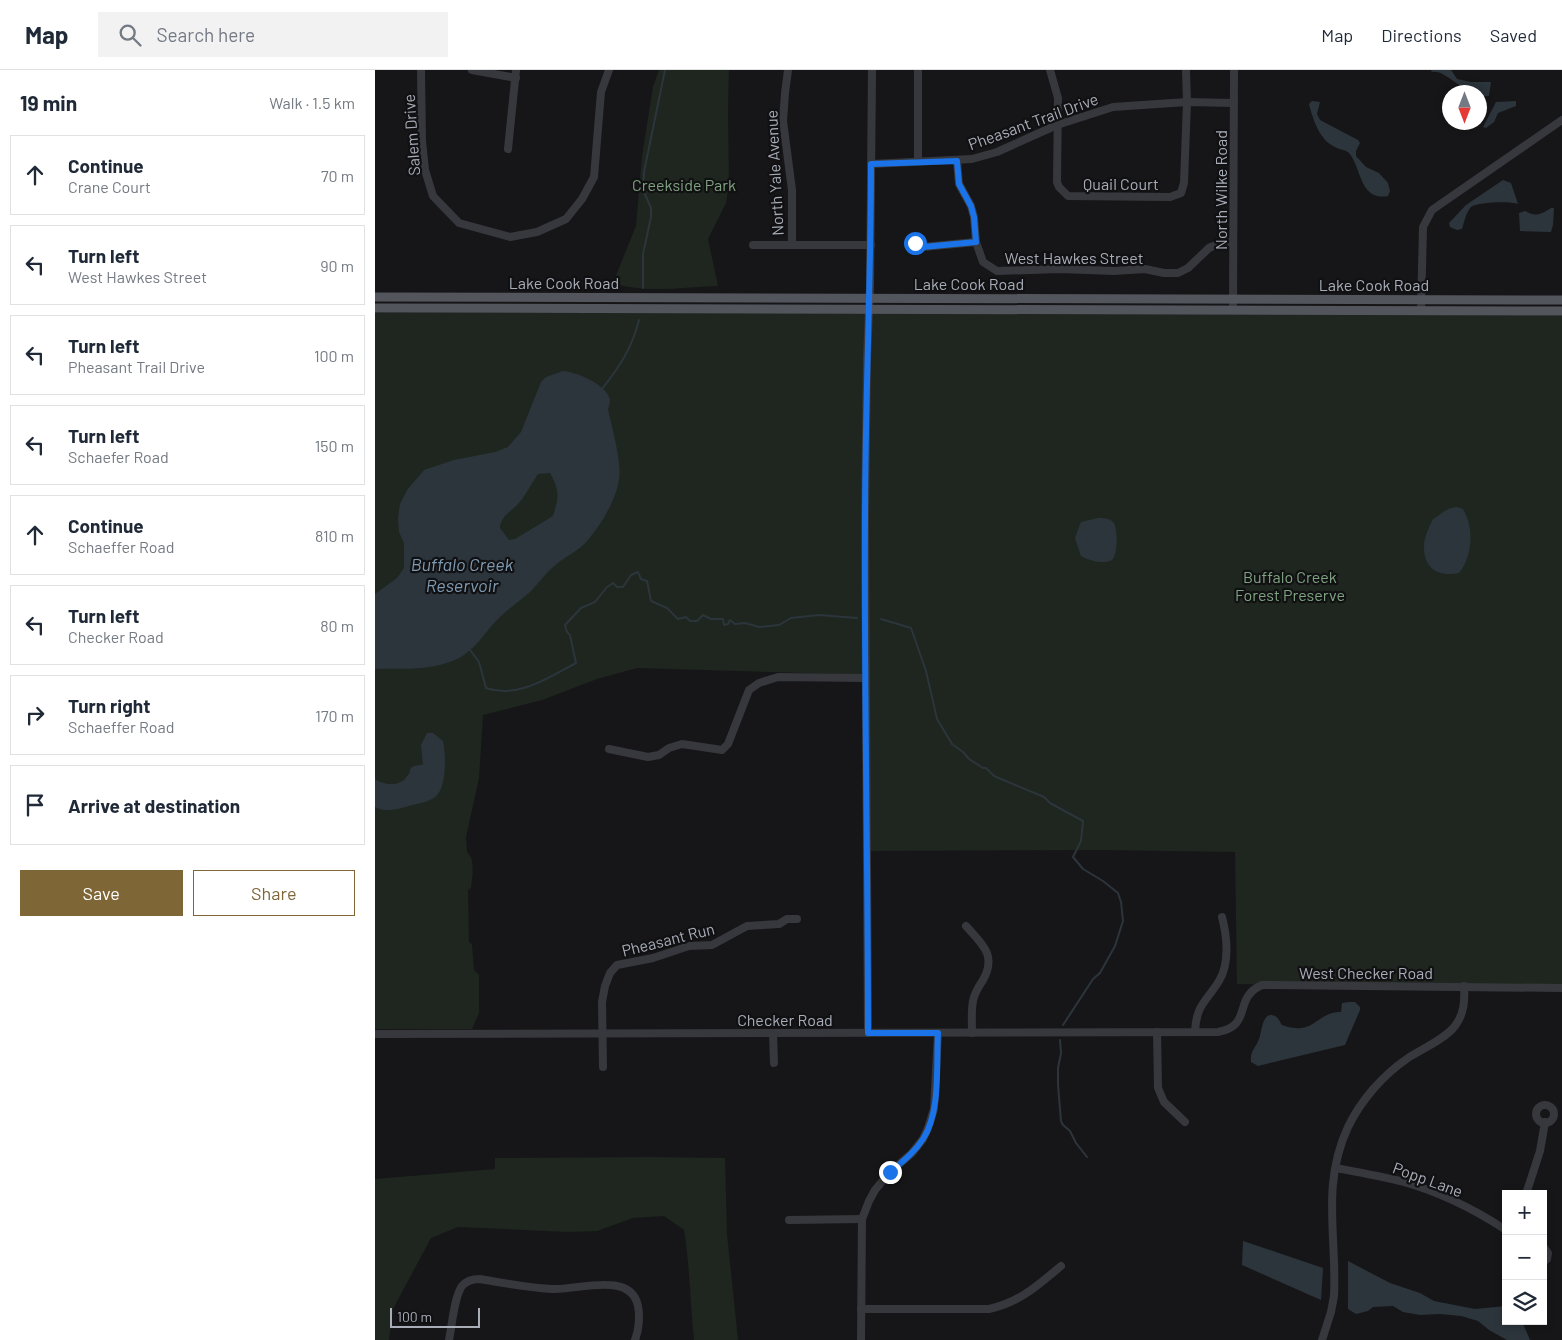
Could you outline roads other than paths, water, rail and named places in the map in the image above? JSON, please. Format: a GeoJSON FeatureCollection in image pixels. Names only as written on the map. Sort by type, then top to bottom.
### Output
{"type":"FeatureCollection","features":[{"type":"Feature","properties":{"kind":"main road","name":"Lake Cook Road"},"geometry":{"type":"LineString","coordinates":[[375,297],[1233,309],[1562,311]]}},
{"type":"Feature","properties":{"kind":"main road","name":"Lake Cook Road"},"geometry":{"type":"LineString","coordinates":[[375,308],[1233,298],[1562,300]]}},
{"type":"Feature","properties":{"kind":"street","name":"Salem Drive"},"geometry":{"type":"LineString","coordinates":[[421,70],[424,160],[433,196],[459,223],[510,237],[537,232],[566,219],[582,199],[594,177],[601,92],[609,70]]}},
{"type":"Feature","properties":{"kind":"street"},"geometry":{"type":"LineString","coordinates":[[472,70],[516,74],[508,149]]}},
{"type":"Feature","properties":{"kind":"street","name":"North Yale Avenue"},"geometry":{"type":"LineString","coordinates":[[788,70],[783,121],[792,190],[792,244]]}},
{"type":"Feature","properties":{"kind":"street"},"geometry":{"type":"LineString","coordinates":[[868,1033],[865,520],[867,358],[871,245],[872,70]]}},
{"type":"Feature","properties":{"kind":"street"},"geometry":{"type":"LineString","coordinates":[[918,161],[919,70]]}},
{"type":"Feature","properties":{"kind":"street"},"geometry":{"type":"LineString","coordinates":[[1050,70],[1058,98],[1057,125]]}},
{"type":"Feature","properties":{"kind":"street"},"geometry":{"type":"LineString","coordinates":[[1186,70],[1187,102]]}},
{"type":"Feature","properties":{"kind":"street","name":"North Wilke Road"},"geometry":{"type":"LineString","coordinates":[[1233,309],[1234,70]]}},
{"type":"Feature","properties":{"kind":"street","name":"Pheasant Trail Drive"},"geometry":{"type":"LineString","coordinates":[[871,164],[972,159],[997,152],[1057,125],[1113,107],[1187,102],[1234,103]]}},
{"type":"Feature","properties":{"kind":"street","name":"Quail Court"},"geometry":{"type":"LineString","coordinates":[[1057,125],[1057,182],[1062,191],[1068,196],[1170,196],[1181,193],[1184,183],[1187,102]]}},
{"type":"Feature","properties":{"kind":"street"},"geometry":{"type":"LineString","coordinates":[[1421,310],[1423,227],[1432,210],[1562,120]]}},
{"type":"Feature","properties":{"kind":"street","name":"West Hawkes Street"},"geometry":{"type":"LineString","coordinates":[[957,161],[959,184],[971,206],[976,242],[983,262],[997,272],[1059,269],[1113,271],[1145,269],[1164,273],[1178,273],[1188,268],[1209,248],[1218,244],[1233,242]]}},
{"type":"Feature","properties":{"kind":"street"},"geometry":{"type":"LineString","coordinates":[[915,243],[923,247],[976,242]]}},
{"type":"Feature","properties":{"kind":"street"},"geometry":{"type":"LineString","coordinates":[[753,245],[871,245]]}},
{"type":"Feature","properties":{"kind":"street"},"geometry":{"type":"LineString","coordinates":[[609,749],[648,757],[659,755],[669,748],[682,744],[722,750],[728,744],[749,690],[759,683],[778,677],[865,678]]}},
{"type":"Feature","properties":{"kind":"street"},"geometry":{"type":"LineString","coordinates":[[1195,1032],[1198,1009],[1219,981],[1225,968],[1225,931],[1222,917]]}},
{"type":"Feature","properties":{"kind":"street","name":"Pheasant Run"},"geometry":{"type":"LineString","coordinates":[[603,1067],[602,1002],[610,973],[617,966],[653,958],[689,946],[712,945],[747,926],[779,924],[787,919],[797,919]]}},
{"type":"Feature","properties":{"kind":"street"},"geometry":{"type":"LineString","coordinates":[[966,926],[983,945],[990,961],[973,1000],[972,1033]]}},
{"type":"Feature","properties":{"kind":"street","name":"West Checker Road"},"geometry":{"type":"LineString","coordinates":[[1195,1032],[1218,1032],[1231,1028],[1239,1021],[1246,999],[1251,991],[1262,986],[1562,988]]}},
{"type":"Feature","properties":{"kind":"street"},"geometry":{"type":"LineString","coordinates":[[1322,1340],[1334,1296],[1331,1202],[1338,1154],[1349,1127],[1361,1105],[1371,1092],[1395,1068],[1454,1027],[1462,1013],[1465,1002],[1465,986]]}},
{"type":"Feature","properties":{"kind":"street"},"geometry":{"type":"LineString","coordinates":[[1157,1032],[1158,1088],[1164,1102],[1185,1122]]}},
{"type":"Feature","properties":{"kind":"street","name":"Checker Road"},"geometry":{"type":"LineString","coordinates":[[375,1034],[1195,1032]]}},
{"type":"Feature","properties":{"kind":"street"},"geometry":{"type":"LineString","coordinates":[[773,1033],[774,1063]]}},
{"type":"Feature","properties":{"kind":"street"},"geometry":{"type":"LineString","coordinates":[[861,1340],[862,1220],[869,1200],[875,1190],[890,1172],[912,1153],[923,1139],[928,1128],[934,1109],[938,1033]]}},
{"type":"Feature","properties":{"kind":"street"},"geometry":{"type":"LineString","coordinates":[[1527,1190],[1540,1152],[1545,1122]]}},
{"type":"Feature","properties":{"kind":"street","name":"Popp Lane"},"geometry":{"type":"LineString","coordinates":[[1335,1168],[1401,1182],[1419,1188],[1454,1201],[1502,1227]]}},
{"type":"Feature","properties":{"kind":"street"},"geometry":{"type":"LineString","coordinates":[[789,1220],[862,1220]]}},
{"type":"Feature","properties":{"kind":"street"},"geometry":{"type":"LineString","coordinates":[[861,1309],[989,1309],[999,1307],[1010,1304],[1028,1294],[1061,1266]]}},
{"type":"Feature","properties":{"kind":"street"},"geometry":{"type":"LineString","coordinates":[[449,1340],[461,1287],[469,1281],[480,1279],[551,1289],[613,1284],[625,1288],[635,1296],[638,1308],[635,1340]]}},
{"type":"Feature","properties":{"kind":"water"},"geometry":{"type":"Polygon","coordinates":[[[1431,70],[1451,70],[1457,79],[1471,82],[1491,82],[1489,96],[1487,96],[1487,85],[1459,85],[1443,74],[1432,72],[1431,70]]]}},
{"type":"Feature","properties":{"kind":"water"},"geometry":{"type":"Polygon","coordinates":[[[1312,101],[1320,102],[1317,114],[1320,120],[1358,140],[1360,143],[1356,156],[1366,167],[1379,173],[1388,183],[1390,191],[1388,196],[1371,194],[1366,189],[1349,153],[1328,143],[1324,138],[1316,126],[1311,112],[1309,104],[1312,101]]]}},
{"type":"Feature","properties":{"kind":"water"},"geometry":{"type":"Polygon","coordinates":[[[1516,101],[1516,106],[1498,113],[1494,122],[1487,127],[1487,119],[1496,102],[1516,101]]]}},
{"type":"Feature","properties":{"kind":"water"},"geometry":{"type":"Polygon","coordinates":[[[1503,180],[1511,183],[1518,204],[1494,202],[1475,205],[1468,212],[1462,229],[1457,230],[1450,227],[1449,223],[1466,205],[1503,180]]]}},
{"type":"Feature","properties":{"kind":"water"},"geometry":{"type":"Polygon","coordinates":[[[1554,208],[1551,232],[1520,231],[1519,213],[1525,211],[1538,214],[1554,208]]]}},
{"type":"Feature","properties":{"kind":"water","name":"Buffalo Creek Reservoir"},"geometry":{"type":"Polygon","coordinates":[[[563,371],[575,374],[596,383],[609,397],[608,409],[620,472],[617,488],[603,519],[584,544],[552,568],[529,593],[500,617],[470,651],[464,655],[446,663],[426,668],[375,669],[375,594],[397,578],[404,568],[404,543],[399,532],[398,518],[400,504],[407,490],[424,470],[454,460],[495,452],[508,447],[521,432],[541,382],[546,377],[563,371]],[[550,473],[538,474],[520,502],[504,518],[500,528],[509,540],[515,539],[553,516],[557,490],[550,473]]]}},
{"type":"Feature","properties":{"kind":"water"},"geometry":{"type":"Polygon","coordinates":[[[1457,507],[1463,509],[1469,524],[1470,541],[1467,558],[1459,573],[1440,573],[1427,562],[1424,549],[1425,538],[1433,519],[1446,510],[1457,507]]]}},
{"type":"Feature","properties":{"kind":"water"},"geometry":{"type":"Polygon","coordinates":[[[1106,518],[1113,522],[1116,529],[1117,541],[1114,557],[1112,560],[1104,562],[1081,556],[1075,538],[1081,522],[1106,518]]]}},
{"type":"Feature","properties":{"kind":"water"},"geometry":{"type":"Polygon","coordinates":[[[427,733],[433,733],[443,741],[445,771],[439,793],[429,801],[396,809],[384,810],[375,807],[375,779],[388,784],[401,782],[409,774],[412,767],[423,765],[421,745],[427,733]]]}},
{"type":"Feature","properties":{"kind":"water"},"geometry":{"type":"Polygon","coordinates":[[[1355,1002],[1360,1007],[1360,1010],[1345,1045],[1258,1066],[1251,1062],[1252,1052],[1267,1016],[1271,1015],[1278,1018],[1282,1025],[1301,1028],[1332,1013],[1341,1012],[1342,1003],[1355,1002]]]}},
{"type":"Feature","properties":{"kind":"water"},"geometry":{"type":"Polygon","coordinates":[[[1243,1241],[1323,1268],[1321,1300],[1242,1265],[1243,1241]]]}},
{"type":"Feature","properties":{"kind":"water"},"geometry":{"type":"Polygon","coordinates":[[[1348,1261],[1390,1283],[1420,1293],[1434,1301],[1475,1309],[1502,1306],[1502,1325],[1524,1325],[1530,1340],[1507,1340],[1478,1321],[1461,1316],[1420,1315],[1403,1312],[1393,1306],[1373,1307],[1368,1311],[1356,1314],[1348,1309],[1348,1261]]]}},
{"type":"Feature","properties":{"kind":"waterway"},"geometry":{"type":"LineString","coordinates":[[643,288],[643,254],[651,217],[651,208],[643,190],[644,172],[665,70]]}},
{"type":"Feature","properties":{"kind":"waterway"},"geometry":{"type":"LineString","coordinates":[[602,389],[625,356],[639,320]]}},
{"type":"Feature","properties":{"kind":"waterway"},"geometry":{"type":"LineString","coordinates":[[470,650],[479,662],[486,688],[510,691],[544,680],[576,663],[570,635],[565,625],[581,608],[595,602],[607,587],[613,583],[617,587],[623,587],[631,575],[638,572],[641,579],[647,581],[651,601],[667,608],[678,619],[686,617],[690,621],[697,621],[703,615],[711,619],[723,619],[724,625],[728,624],[730,620],[735,624],[745,623],[759,627],[779,625],[791,618],[819,615],[857,618]]}},
{"type":"Feature","properties":{"kind":"waterway"},"geometry":{"type":"LineString","coordinates":[[881,619],[911,628],[926,671],[937,719],[952,744],[969,759],[986,768],[994,776],[1044,797],[1050,803],[1083,821],[1081,841],[1073,857],[1083,869],[1118,893],[1123,921],[1115,946],[1100,973],[1093,979],[1063,1025]]}},
{"type":"Feature","properties":{"kind":"waterway"},"geometry":{"type":"LineString","coordinates":[[1060,1040],[1061,1053],[1058,1068],[1058,1085],[1061,1121],[1087,1157]]}},
{"type":"Feature","properties":{"kind":"park label","name":"Creekside Park"},"geometry":{"type":"Point","coordinates":[684,184]}},
{"type":"Feature","properties":{"kind":"park label","name":"Buffalo Creek Forest Preserve"},"geometry":{"type":"Point","coordinates":[1290,585]}}]}
